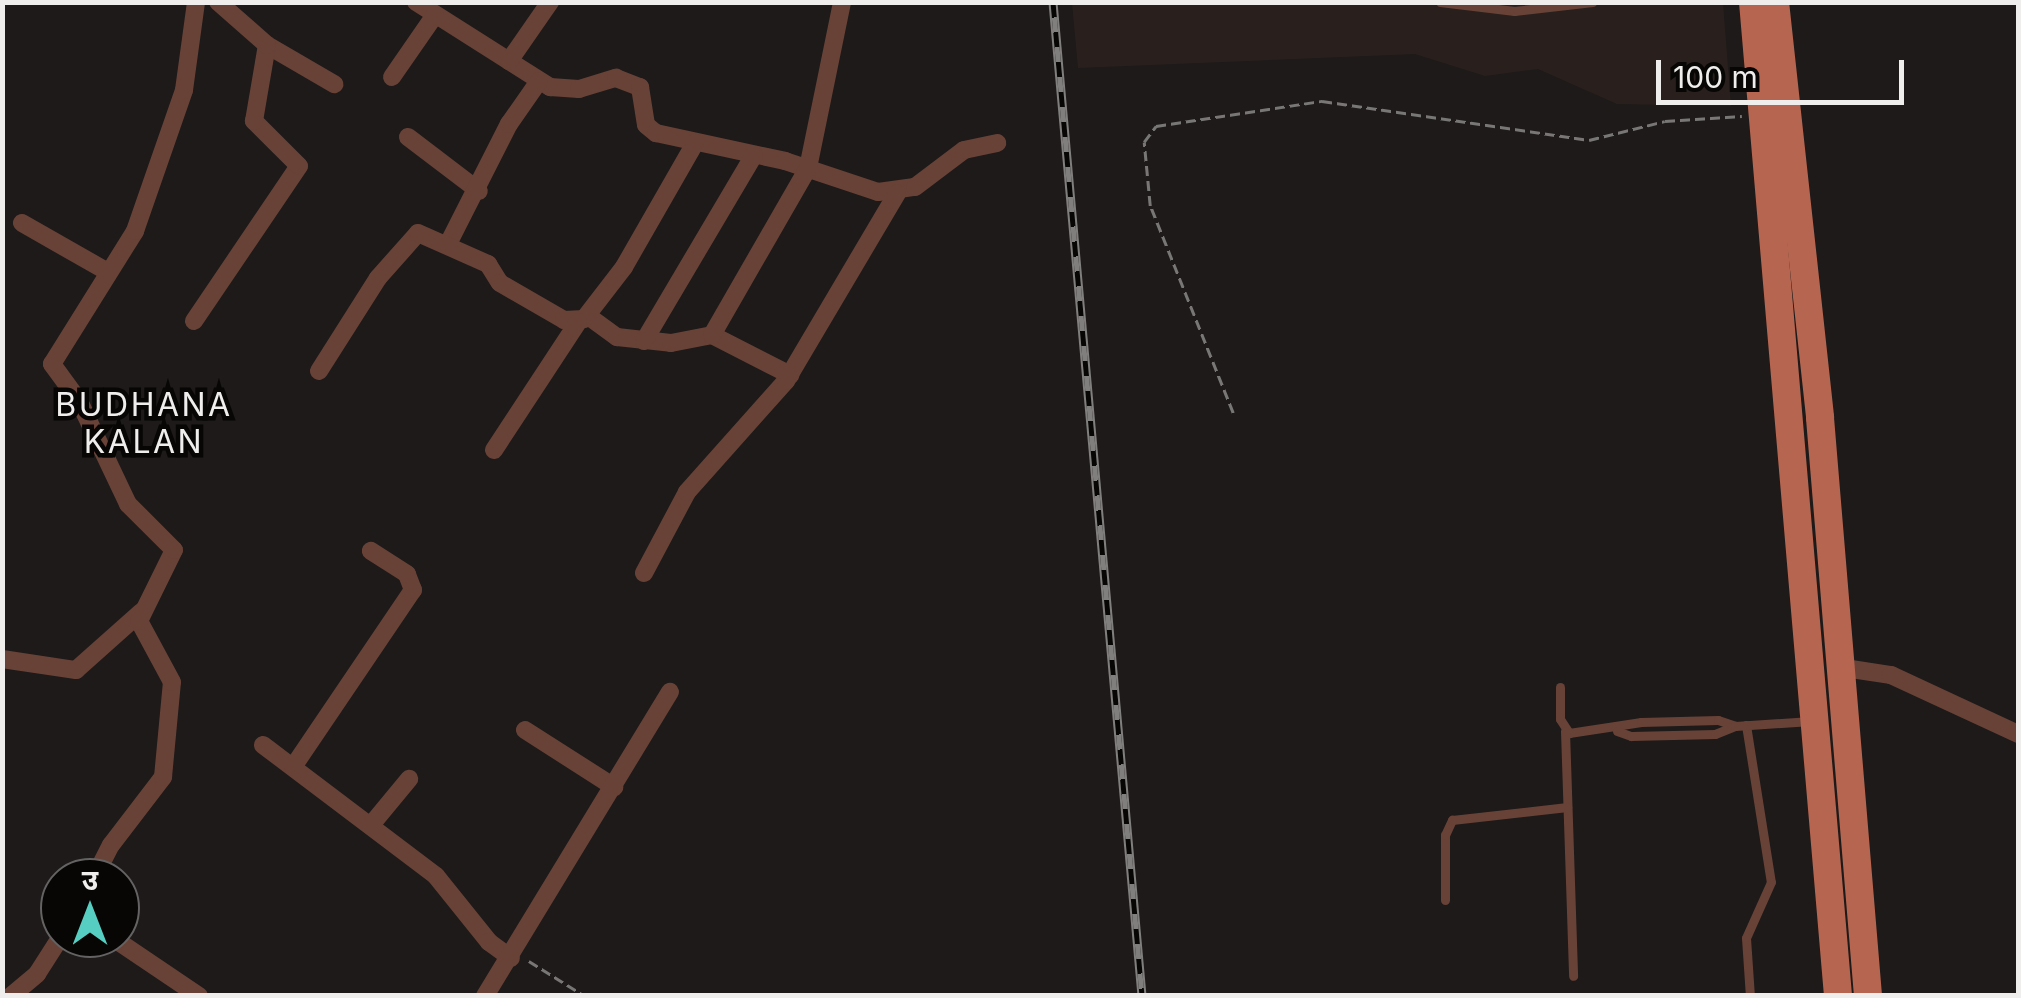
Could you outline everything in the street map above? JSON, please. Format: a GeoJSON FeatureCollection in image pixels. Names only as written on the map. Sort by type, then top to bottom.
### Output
{"type":"FeatureCollection","features":[{"type":"Feature","properties":{"kind":"main road"},"geometry":{"type":"LineString","coordinates":[[1753,2],[1838,996]]}},
{"type":"Feature","properties":{"kind":"main road"},"geometry":{"type":"LineString","coordinates":[[1776,2],[1820,418],[1867,988]]}},
{"type":"Feature","properties":{"kind":"street"},"geometry":{"type":"LineString","coordinates":[[107,858],[165,768],[172,682],[139,627],[142,612],[173,548],[128,504],[80,401],[52,367],[136,231],[143,193],[178,108],[196,2]]}},
{"type":"Feature","properties":{"kind":"street"},"geometry":{"type":"LineString","coordinates":[[218,2],[267,45],[334,84]]}},
{"type":"Feature","properties":{"kind":"street"},"geometry":{"type":"LineString","coordinates":[[416,2],[539,81],[566,90],[625,80],[643,90],[649,128],[694,143],[897,192],[941,174],[964,150],[997,142]]}},
{"type":"Feature","properties":{"kind":"street"},"geometry":{"type":"LineString","coordinates":[[508,61],[550,2]]}},
{"type":"Feature","properties":{"kind":"street"},"geometry":{"type":"LineString","coordinates":[[712,335],[808,168],[842,2]]}},
{"type":"Feature","properties":{"kind":"street"},"geometry":{"type":"LineString","coordinates":[[392,77],[435,14]]}},
{"type":"Feature","properties":{"kind":"street"},"geometry":{"type":"LineString","coordinates":[[194,321],[298,166],[256,125],[267,45]]}},
{"type":"Feature","properties":{"kind":"street"},"geometry":{"type":"LineString","coordinates":[[448,244],[478,192],[509,124],[539,81]]}},
{"type":"Feature","properties":{"kind":"street"},"geometry":{"type":"LineString","coordinates":[[408,137],[478,192]]}},
{"type":"Feature","properties":{"kind":"street"},"geometry":{"type":"LineString","coordinates":[[494,450],[583,319],[624,268],[694,143]]}},
{"type":"Feature","properties":{"kind":"street"},"geometry":{"type":"LineString","coordinates":[[644,341],[754,155]]}},
{"type":"Feature","properties":{"kind":"street"},"geometry":{"type":"LineString","coordinates":[[644,573],[687,492],[790,375],[897,192]]}},
{"type":"Feature","properties":{"kind":"street"},"geometry":{"type":"LineString","coordinates":[[22,223],[108,272]]}},
{"type":"Feature","properties":{"kind":"street"},"geometry":{"type":"LineString","coordinates":[[319,371],[378,278],[414,236],[448,244],[488,264],[508,289],[583,319],[608,334],[644,341],[712,335],[790,375]]}},
{"type":"Feature","properties":{"kind":"street"},"geometry":{"type":"LineString","coordinates":[[293,767],[413,590],[407,574],[371,551]]}},
{"type":"Feature","properties":{"kind":"street"},"geometry":{"type":"LineString","coordinates":[[2,659],[76,670],[142,612]]}},
{"type":"Feature","properties":{"kind":"street"},"geometry":{"type":"LineString","coordinates":[[1838,667],[1891,674],[2018,734]]}},
{"type":"Feature","properties":{"kind":"street"},"geometry":{"type":"LineString","coordinates":[[485,996],[670,692]]}},
{"type":"Feature","properties":{"kind":"street"},"geometry":{"type":"LineString","coordinates":[[526,730],[614,787]]}},
{"type":"Feature","properties":{"kind":"street"},"geometry":{"type":"LineString","coordinates":[[263,745],[450,890],[490,942],[513,955]]}},
{"type":"Feature","properties":{"kind":"street"},"geometry":{"type":"LineString","coordinates":[[371,825],[409,779]]}},
{"type":"Feature","properties":{"kind":"street"},"geometry":{"type":"LineString","coordinates":[[140,956],[198,996]]}},
{"type":"Feature","properties":{"kind":"street"},"geometry":{"type":"LineString","coordinates":[[11,996],[37,974],[47,958]]}},
{"type":"Feature","properties":{"kind":"lane"},"geometry":{"type":"LineString","coordinates":[[1440,2],[1514,11],[1592,2]]}},
{"type":"Feature","properties":{"kind":"lane"},"geometry":{"type":"LineString","coordinates":[[1560,687],[1565,731],[1573,976]]}},
{"type":"Feature","properties":{"kind":"lane"},"geometry":{"type":"LineString","coordinates":[[1565,731],[1617,731],[1642,722],[1718,720],[1741,726],[1812,721]]}},
{"type":"Feature","properties":{"kind":"lane"},"geometry":{"type":"LineString","coordinates":[[1741,726],[1770,882],[1746,938],[1750,996]]}},
{"type":"Feature","properties":{"kind":"lane"},"geometry":{"type":"LineString","coordinates":[[1445,900],[1445,836],[1452,820],[1568,808]]}},
{"type":"Feature","properties":{"kind":"path"},"geometry":{"type":"LineString","coordinates":[[1233,413],[1150,206],[1144,142],[1156,126],[1322,101],[1589,140],[1665,121],[1760,116]]}},
{"type":"Feature","properties":{"kind":"path"},"geometry":{"type":"LineString","coordinates":[[513,955],[585,996]]}},
{"type":"Feature","properties":{"kind":"shaded area"},"geometry":{"type":"Polygon","coordinates":[[[1072,3],[1723,3],[1731,106],[1617,104],[1538,69],[1485,76],[1415,54],[1078,68],[1072,3]]]}},
{"type":"Feature","properties":{"kind":"railway"},"geometry":{"type":"LineString","coordinates":[[1053,2],[1142,996]]}},
{"type":"Feature","properties":{"kind":"district","name":"BUDHANA KALAN"},"geometry":{"type":"Point","coordinates":[144,424]}}]}
